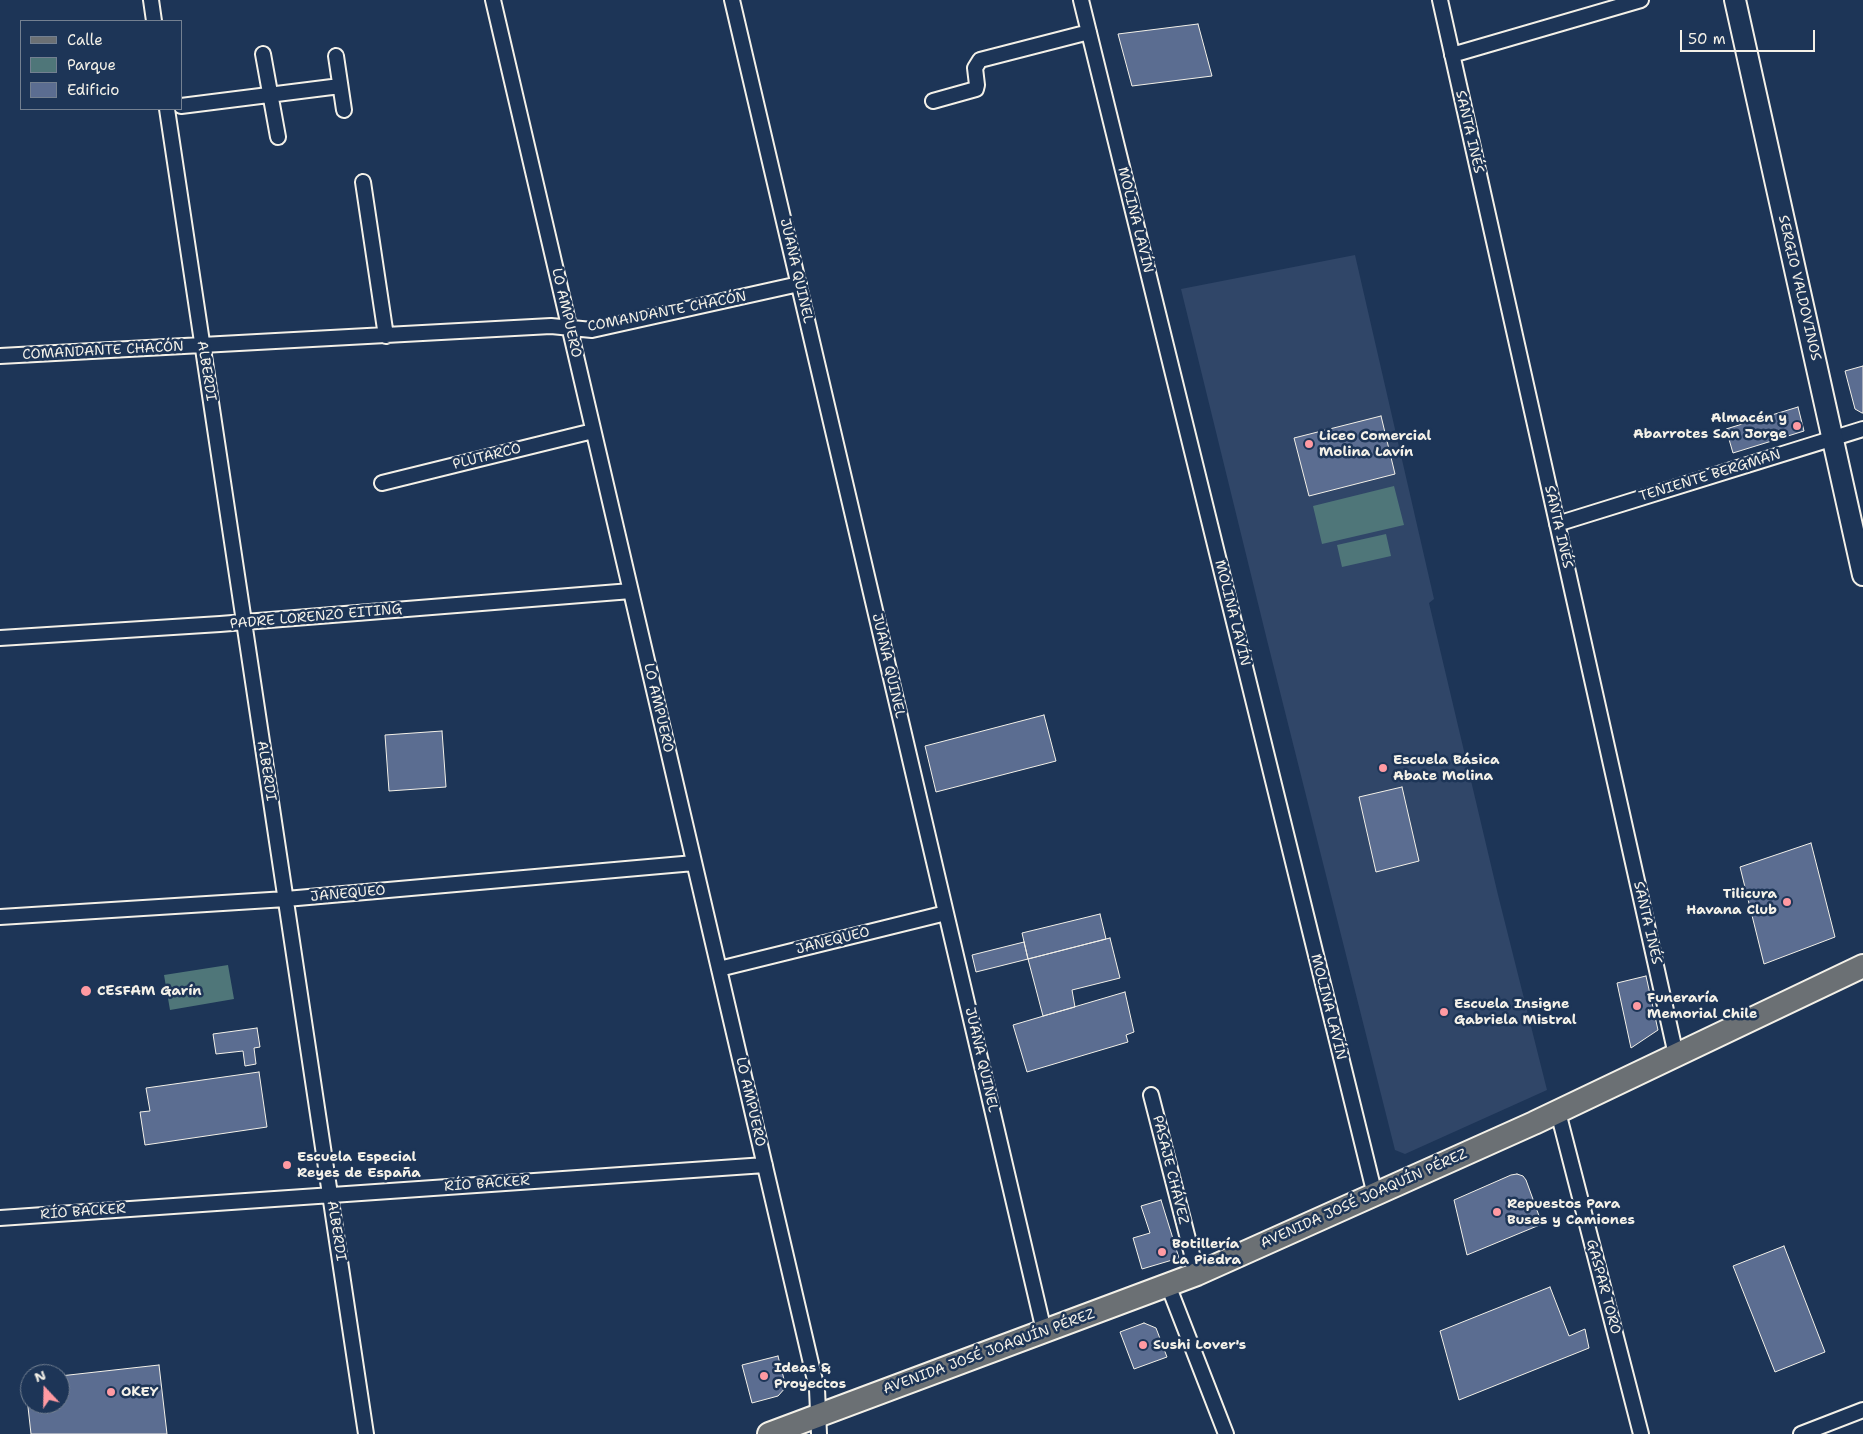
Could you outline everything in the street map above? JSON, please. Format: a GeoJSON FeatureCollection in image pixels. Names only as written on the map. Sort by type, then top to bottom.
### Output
{"type":"FeatureCollection","features":[{"type":"Feature","properties":{"kind":"main road","name":"SERGIO VALDOVINOS"},"geometry":{"type":"LineString","coordinates":[[1735,0],[1863,575]]}},
{"type":"Feature","properties":{"kind":"main road","name":"AVENIDA JOSÉ JOAQUÍN PÉREZ"},"geometry":{"type":"LineString","coordinates":[[769,1434],[818,1425],[1044,1331],[1197,1274],[1558,1112],[1863,966]]}},
{"type":"Feature","properties":{"kind":"street"},"geometry":{"type":"LineString","coordinates":[[151,0],[154,20]]}},
{"type":"Feature","properties":{"kind":"street","name":"LO AMPUERO"},"geometry":{"type":"LineString","coordinates":[[493,0],[817,1388],[818,1425]]}},
{"type":"Feature","properties":{"kind":"street","name":"JUANA QUINEL"},"geometry":{"type":"LineString","coordinates":[[732,0],[1044,1331]]}},
{"type":"Feature","properties":{"kind":"street","name":"MOLINA LAVÍN"},"geometry":{"type":"LineString","coordinates":[[1081,0],[1375,1195]]}},
{"type":"Feature","properties":{"kind":"street","name":"SANTA INÉS"},"geometry":{"type":"LineString","coordinates":[[1440,0],[1676,1055]]}},
{"type":"Feature","properties":{"kind":"street"},"geometry":{"type":"LineString","coordinates":[[1452,55],[1641,0]]}},
{"type":"Feature","properties":{"kind":"street"},"geometry":{"type":"LineString","coordinates":[[933,101],[976,89],[978,85],[975,68],[980,60],[1089,32]]}},
{"type":"Feature","properties":{"kind":"street"},"geometry":{"type":"LineString","coordinates":[[263,54],[278,137]]}},
{"type":"Feature","properties":{"kind":"street"},"geometry":{"type":"LineString","coordinates":[[336,56],[344,110]]}},
{"type":"Feature","properties":{"kind":"street"},"geometry":{"type":"LineString","coordinates":[[182,106],[340,86]]}},
{"type":"Feature","properties":{"kind":"street","name":"ALBERDI"},"geometry":{"type":"LineString","coordinates":[[167,110],[366,1434]]}},
{"type":"Feature","properties":{"kind":"street"},"geometry":{"type":"LineString","coordinates":[[363,182],[386,336]]}},
{"type":"Feature","properties":{"kind":"street","name":"COMANDANTE CHACÓN"},"geometry":{"type":"LineString","coordinates":[[0,356],[551,326],[592,330],[798,284]]}},
{"type":"Feature","properties":{"kind":"street","name":"TENIENTE BERGMAN"},"geometry":{"type":"LineString","coordinates":[[1557,524],[1863,429]]}},
{"type":"Feature","properties":{"kind":"street","name":"PLUTARCO"},"geometry":{"type":"LineString","coordinates":[[382,482],[593,431]]}},
{"type":"Feature","properties":{"kind":"street","name":"PADRE LORENZO EITING"},"geometry":{"type":"LineString","coordinates":[[0,638],[244,622],[631,592]]}},
{"type":"Feature","properties":{"kind":"street","name":"JANEQUEO"},"geometry":{"type":"LineString","coordinates":[[0,917],[286,899],[694,863]]}},
{"type":"Feature","properties":{"kind":"street","name":"JANEQUEO"},"geometry":{"type":"LineString","coordinates":[[719,969],[946,913]]}},
{"type":"Feature","properties":{"kind":"street","name":"PASAJE CHÁVEZ"},"geometry":{"type":"LineString","coordinates":[[1151,1095],[1197,1274]]}},
{"type":"Feature","properties":{"kind":"street","name":"GASPAR TORO"},"geometry":{"type":"LineString","coordinates":[[1558,1112],[1641,1434]]}},
{"type":"Feature","properties":{"kind":"street","name":"RÍO BACKER"},"geometry":{"type":"LineString","coordinates":[[0,1218],[765,1165]]}},
{"type":"Feature","properties":{"kind":"street"},"geometry":{"type":"LineString","coordinates":[[1168,1285],[1226,1434]]}},
{"type":"Feature","properties":{"kind":"street"},"geometry":{"type":"LineString","coordinates":[[1801,1434],[1863,1410]]}},
{"type":"Feature","properties":{"kind":"shaded area"},"geometry":{"type":"Polygon","coordinates":[[[1355,255],[1434,599],[1429,603],[1498,895],[1547,1090],[1405,1154],[1395,1150],[1181,289],[1355,255]]]}},
{"type":"Feature","properties":{"kind":"green space"},"geometry":{"type":"Polygon","coordinates":[[[1394,486],[1404,525],[1322,544],[1313,506],[1394,486]]]}},
{"type":"Feature","properties":{"kind":"green space"},"geometry":{"type":"Polygon","coordinates":[[[1386,534],[1391,556],[1342,567],[1337,545],[1386,534]]]}},
{"type":"Feature","properties":{"kind":"green space"},"geometry":{"type":"Polygon","coordinates":[[[228,965],[234,999],[170,1010],[164,975],[228,965]]]}},
{"type":"Feature","properties":{"kind":"building"},"geometry":{"type":"Polygon","coordinates":[[[1198,24],[1212,76],[1132,86],[1118,34],[1198,24]]]}},
{"type":"Feature","properties":{"kind":"building"},"geometry":{"type":"Polygon","coordinates":[[[1863,366],[1862,413],[1855,409],[1845,371],[1863,366]]]}},
{"type":"Feature","properties":{"kind":"building"},"geometry":{"type":"Polygon","coordinates":[[[1798,407],[1804,431],[1733,453],[1726,429],[1798,407]]]}},
{"type":"Feature","properties":{"kind":"building"},"geometry":{"type":"Polygon","coordinates":[[[1381,416],[1395,474],[1309,496],[1294,438],[1381,416]]]}},
{"type":"Feature","properties":{"kind":"building"},"geometry":{"type":"Polygon","coordinates":[[[1044,715],[1056,761],[936,792],[925,746],[1044,715]]]}},
{"type":"Feature","properties":{"kind":"building"},"geometry":{"type":"Polygon","coordinates":[[[442,731],[446,787],[389,791],[385,735],[442,731]]]}},
{"type":"Feature","properties":{"kind":"building"},"geometry":{"type":"Polygon","coordinates":[[[1402,787],[1419,861],[1376,872],[1359,797],[1402,787]]]}},
{"type":"Feature","properties":{"kind":"building","name":"Tilicura Havana Club"},"geometry":{"type":"Polygon","coordinates":[[[1811,843],[1835,937],[1764,964],[1740,867],[1811,843]]]}},
{"type":"Feature","properties":{"kind":"building"},"geometry":{"type":"Polygon","coordinates":[[[1100,914],[1106,939],[1028,959],[1022,933],[1100,914]]]}},
{"type":"Feature","properties":{"kind":"building"},"geometry":{"type":"Polygon","coordinates":[[[1110,938],[1120,978],[1072,990],[1075,1007],[1043,1016],[1028,959],[1110,938]]]}},
{"type":"Feature","properties":{"kind":"building"},"geometry":{"type":"Polygon","coordinates":[[[1024,942],[1028,959],[976,972],[972,955],[1024,942]]]}},
{"type":"Feature","properties":{"kind":"building","name":"Funeraría Memorial Chile"},"geometry":{"type":"Polygon","coordinates":[[[1646,976],[1658,1030],[1631,1048],[1617,983],[1646,976]]]}},
{"type":"Feature","properties":{"kind":"building"},"geometry":{"type":"Polygon","coordinates":[[[1125,992],[1134,1032],[1126,1035],[1128,1042],[1027,1072],[1013,1025],[1125,992]]]}},
{"type":"Feature","properties":{"kind":"building"},"geometry":{"type":"Polygon","coordinates":[[[257,1028],[260,1047],[254,1048],[256,1064],[245,1066],[243,1051],[216,1054],[213,1034],[257,1028]]]}},
{"type":"Feature","properties":{"kind":"building"},"geometry":{"type":"Polygon","coordinates":[[[259,1072],[267,1127],[145,1145],[140,1112],[150,1111],[146,1088],[259,1072]]]}},
{"type":"Feature","properties":{"kind":"building","name":"Repuestos Para Buses y Camiones"},"geometry":{"type":"Polygon","coordinates":[[[1517,1174],[1523,1176],[1526,1180],[1542,1224],[1467,1255],[1454,1200],[1517,1174]]]}},
{"type":"Feature","properties":{"kind":"building"},"geometry":{"type":"Polygon","coordinates":[[[1161,1200],[1179,1258],[1142,1269],[1133,1238],[1150,1233],[1141,1206],[1161,1200]]]}},
{"type":"Feature","properties":{"kind":"building"},"geometry":{"type":"Polygon","coordinates":[[[1784,1246],[1825,1352],[1775,1372],[1733,1266],[1784,1246]]]}},
{"type":"Feature","properties":{"kind":"building"},"geometry":{"type":"Polygon","coordinates":[[[1550,1287],[1569,1336],[1585,1329],[1589,1348],[1459,1400],[1440,1331],[1550,1287]]]}},
{"type":"Feature","properties":{"kind":"building","name":"Sushi Lover's"},"geometry":{"type":"Polygon","coordinates":[[[1144,1323],[1156,1328],[1167,1357],[1134,1369],[1120,1332],[1144,1323]]]}},
{"type":"Feature","properties":{"kind":"building","name":"Ideas & Proyectos"},"geometry":{"type":"Polygon","coordinates":[[[778,1356],[786,1387],[778,1396],[752,1403],[742,1365],[778,1356]]]}},
{"type":"Feature","properties":{"kind":"building","name":"OKEY"},"geometry":{"type":"Polygon","coordinates":[[[159,1365],[167,1434],[31,1434],[29,1414],[70,1414],[70,1375],[159,1365]]]}},
{"type":"Feature","properties":{"kind":"place","name":"Almacén y Abarrotes San Jorge"},"geometry":{"type":"Point","coordinates":[1797,426]}},
{"type":"Feature","properties":{"kind":"place","name":"Liceo Comercial Molina Lavín"},"geometry":{"type":"Point","coordinates":[1309,444]}},
{"type":"Feature","properties":{"kind":"place","name":"Escuela Básica Abate Molina"},"geometry":{"type":"Point","coordinates":[1383,768]}},
{"type":"Feature","properties":{"kind":"place","name":"Tilicura Havana Club"},"geometry":{"type":"Point","coordinates":[1787,902]}},
{"type":"Feature","properties":{"kind":"place","name":"CESFAM Garín"},"geometry":{"type":"Point","coordinates":[86,991]}},
{"type":"Feature","properties":{"kind":"place","name":"Funeraría Memorial Chile"},"geometry":{"type":"Point","coordinates":[1637,1006]}},
{"type":"Feature","properties":{"kind":"place","name":"Escuela Insigne Gabriela Mistral"},"geometry":{"type":"Point","coordinates":[1444,1012]}},
{"type":"Feature","properties":{"kind":"place","name":"Escuela Especial Reyes de España"},"geometry":{"type":"Point","coordinates":[287,1165]}},
{"type":"Feature","properties":{"kind":"place","name":"Repuestos Para Buses y Camiones"},"geometry":{"type":"Point","coordinates":[1497,1212]}},
{"type":"Feature","properties":{"kind":"place","name":"Botillería La Piedra"},"geometry":{"type":"Point","coordinates":[1162,1252]}},
{"type":"Feature","properties":{"kind":"place","name":"Sushi Lover's"},"geometry":{"type":"Point","coordinates":[1143,1345]}},
{"type":"Feature","properties":{"kind":"place","name":"Ideas & Proyectos"},"geometry":{"type":"Point","coordinates":[764,1376]}},
{"type":"Feature","properties":{"kind":"place","name":"OKEY"},"geometry":{"type":"Point","coordinates":[111,1392]}}]}
